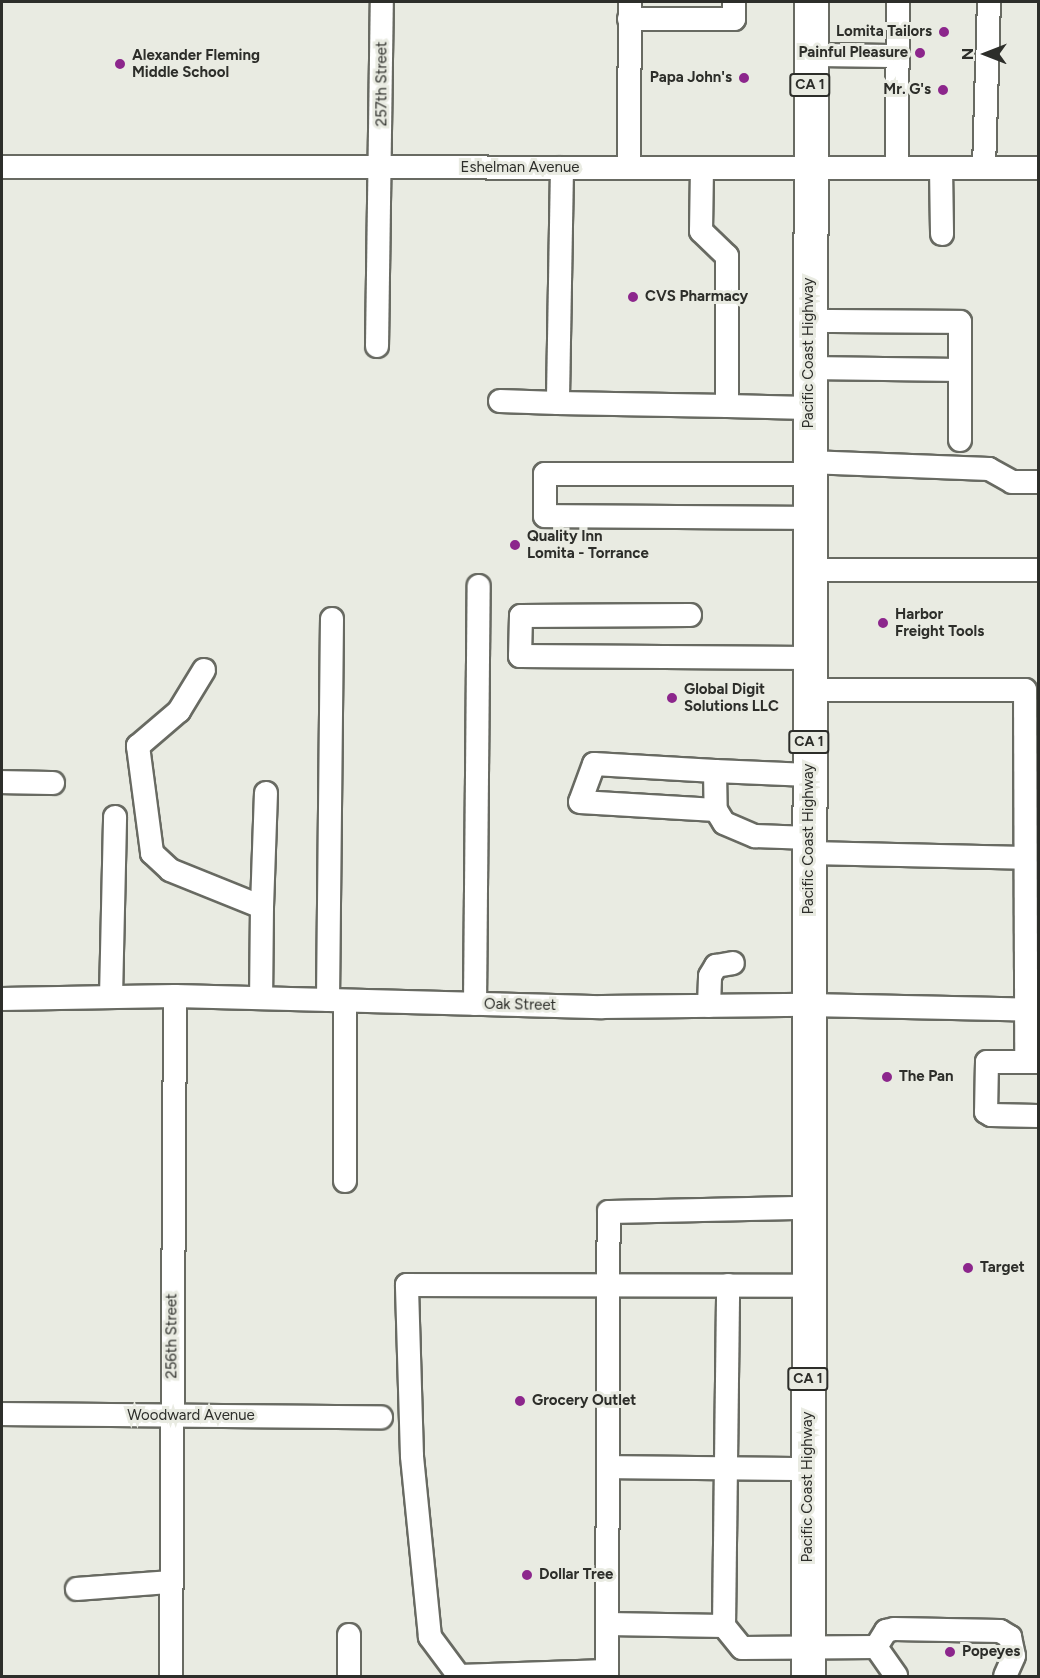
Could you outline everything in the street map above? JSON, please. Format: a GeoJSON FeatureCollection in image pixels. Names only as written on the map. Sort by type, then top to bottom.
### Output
{"type":"FeatureCollection","features":[{"type":"Feature","properties":{"kind":"highway","name":"Pacific Coast Highway"},"geometry":{"type":"LineString","coordinates":[[808,1662],[810,846],[808,168],[812,2]]}},
{"type":"Feature","properties":{"kind":"street","name":"257th Street"},"geometry":{"type":"LineString","coordinates":[[377,346],[378,195],[382,167],[382,2]]}},
{"type":"Feature","properties":{"kind":"street"},"geometry":{"type":"LineString","coordinates":[[629,168],[629,10],[734,19],[734,2]]}},
{"type":"Feature","properties":{"kind":"street"},"geometry":{"type":"LineString","coordinates":[[897,168],[898,2]]}},
{"type":"Feature","properties":{"kind":"street"},"geometry":{"type":"LineString","coordinates":[[984,168],[988,2]]}},
{"type":"Feature","properties":{"kind":"street"},"geometry":{"type":"LineString","coordinates":[[811,56],[898,56]]}},
{"type":"Feature","properties":{"kind":"street","name":"Eshelman Avenue"},"geometry":{"type":"LineString","coordinates":[[2,167],[1038,168]]}},
{"type":"Feature","properties":{"kind":"street"},"geometry":{"type":"LineString","coordinates":[[558,403],[562,168]]}},
{"type":"Feature","properties":{"kind":"street"},"geometry":{"type":"LineString","coordinates":[[702,168],[701,231],[727,256],[727,406]]}},
{"type":"Feature","properties":{"kind":"street"},"geometry":{"type":"LineString","coordinates":[[941,168],[942,234]]}},
{"type":"Feature","properties":{"kind":"street"},"geometry":{"type":"LineString","coordinates":[[809,321],[960,322],[960,440]]}},
{"type":"Feature","properties":{"kind":"street"},"geometry":{"type":"LineString","coordinates":[[808,368],[960,370]]}},
{"type":"Feature","properties":{"kind":"street"},"geometry":{"type":"LineString","coordinates":[[500,401],[808,408]]}},
{"type":"Feature","properties":{"kind":"street"},"geometry":{"type":"LineString","coordinates":[[808,518],[545,516],[545,474],[808,468],[989,469],[1012,482],[1038,482]]}},
{"type":"Feature","properties":{"kind":"street"},"geometry":{"type":"LineString","coordinates":[[808,570],[1038,570]]}},
{"type":"Feature","properties":{"kind":"street"},"geometry":{"type":"LineString","coordinates":[[475,1004],[479,586]]}},
{"type":"Feature","properties":{"kind":"street"},"geometry":{"type":"LineString","coordinates":[[690,615],[521,616],[520,656],[1025,690],[1025,858],[1031,1010],[1028,1027],[1032,1061],[987,1062],[986,1112],[991,1115],[1038,1116]]}},
{"type":"Feature","properties":{"kind":"street"},"geometry":{"type":"LineString","coordinates":[[332,619],[337,1000],[345,1181]]}},
{"type":"Feature","properties":{"kind":"street"},"geometry":{"type":"LineString","coordinates":[[204,670],[179,711],[138,746],[152,854],[170,870],[262,907]]}},
{"type":"Feature","properties":{"kind":"street"},"geometry":{"type":"LineString","coordinates":[[716,810],[580,802],[594,764],[809,775]]}},
{"type":"Feature","properties":{"kind":"street"},"geometry":{"type":"LineString","coordinates":[[715,771],[716,810],[723,823],[755,836],[810,846],[1025,858]]}},
{"type":"Feature","properties":{"kind":"street"},"geometry":{"type":"LineString","coordinates":[[2,782],[53,783]]}},
{"type":"Feature","properties":{"kind":"street"},"geometry":{"type":"LineString","coordinates":[[261,998],[266,793]]}},
{"type":"Feature","properties":{"kind":"street"},"geometry":{"type":"LineString","coordinates":[[111,997],[115,817]]}},
{"type":"Feature","properties":{"kind":"street"},"geometry":{"type":"LineString","coordinates":[[709,1006],[710,976],[716,966],[733,963]]}},
{"type":"Feature","properties":{"kind":"street","name":"Oak Street"},"geometry":{"type":"LineString","coordinates":[[2,999],[175,996],[475,1004],[808,1005],[1031,1010]]}},
{"type":"Feature","properties":{"kind":"street","name":"256th Street"},"geometry":{"type":"LineString","coordinates":[[171,1677],[175,996]]}},
{"type":"Feature","properties":{"kind":"street"},"geometry":{"type":"LineString","coordinates":[[808,1208],[609,1212],[610,1285],[607,1674],[459,1676],[430,1637],[412,1456],[407,1285],[610,1285],[728,1285],[808,1286]]}},
{"type":"Feature","properties":{"kind":"street"},"geometry":{"type":"LineString","coordinates":[[728,1285],[724,1626],[742,1648],[808,1662],[876,1647],[886,1631],[894,1629],[1000,1630],[1010,1637],[1014,1656],[1005,1677]]}},
{"type":"Feature","properties":{"kind":"street","name":"Woodward Avenue"},"geometry":{"type":"LineString","coordinates":[[2,1414],[381,1417]]}},
{"type":"Feature","properties":{"kind":"street"},"geometry":{"type":"LineString","coordinates":[[609,1467],[808,1469]]}},
{"type":"Feature","properties":{"kind":"street"},"geometry":{"type":"LineString","coordinates":[[76,1589],[171,1582]]}},
{"type":"Feature","properties":{"kind":"street"},"geometry":{"type":"LineString","coordinates":[[608,1624],[724,1626]]}},
{"type":"Feature","properties":{"kind":"street"},"geometry":{"type":"LineString","coordinates":[[349,1635],[349,1677]]}},
{"type":"Feature","properties":{"kind":"street"},"geometry":{"type":"LineString","coordinates":[[876,1647],[896,1677]]}},
{"type":"Feature","properties":{"kind":"place","name":"Lomita Tailors"},"geometry":{"type":"Point","coordinates":[944,32]}},
{"type":"Feature","properties":{"kind":"place","name":"Painful Pleasure"},"geometry":{"type":"Point","coordinates":[920,53]}},
{"type":"Feature","properties":{"kind":"place","name":"Alexander Fleming Middle School"},"geometry":{"type":"Point","coordinates":[120,64]}},
{"type":"Feature","properties":{"kind":"place","name":"Papa John's"},"geometry":{"type":"Point","coordinates":[744,78]}},
{"type":"Feature","properties":{"kind":"place","name":"Mr. G's"},"geometry":{"type":"Point","coordinates":[943,90]}},
{"type":"Feature","properties":{"kind":"place","name":"CVS Pharmacy"},"geometry":{"type":"Point","coordinates":[633,297]}},
{"type":"Feature","properties":{"kind":"place","name":"Quality Inn Lomita - Torrance"},"geometry":{"type":"Point","coordinates":[515,545]}},
{"type":"Feature","properties":{"kind":"place","name":"Harbor Freight Tools"},"geometry":{"type":"Point","coordinates":[883,623]}},
{"type":"Feature","properties":{"kind":"place","name":"Global Digit Solutions LLC"},"geometry":{"type":"Point","coordinates":[672,698]}},
{"type":"Feature","properties":{"kind":"place","name":"The Pan"},"geometry":{"type":"Point","coordinates":[887,1077]}},
{"type":"Feature","properties":{"kind":"place","name":"Target"},"geometry":{"type":"Point","coordinates":[968,1268]}},
{"type":"Feature","properties":{"kind":"place","name":"Grocery Outlet"},"geometry":{"type":"Point","coordinates":[520,1401]}},
{"type":"Feature","properties":{"kind":"place","name":"Dollar Tree"},"geometry":{"type":"Point","coordinates":[527,1575]}},
{"type":"Feature","properties":{"kind":"place","name":"Popeyes"},"geometry":{"type":"Point","coordinates":[950,1652]}}]}
